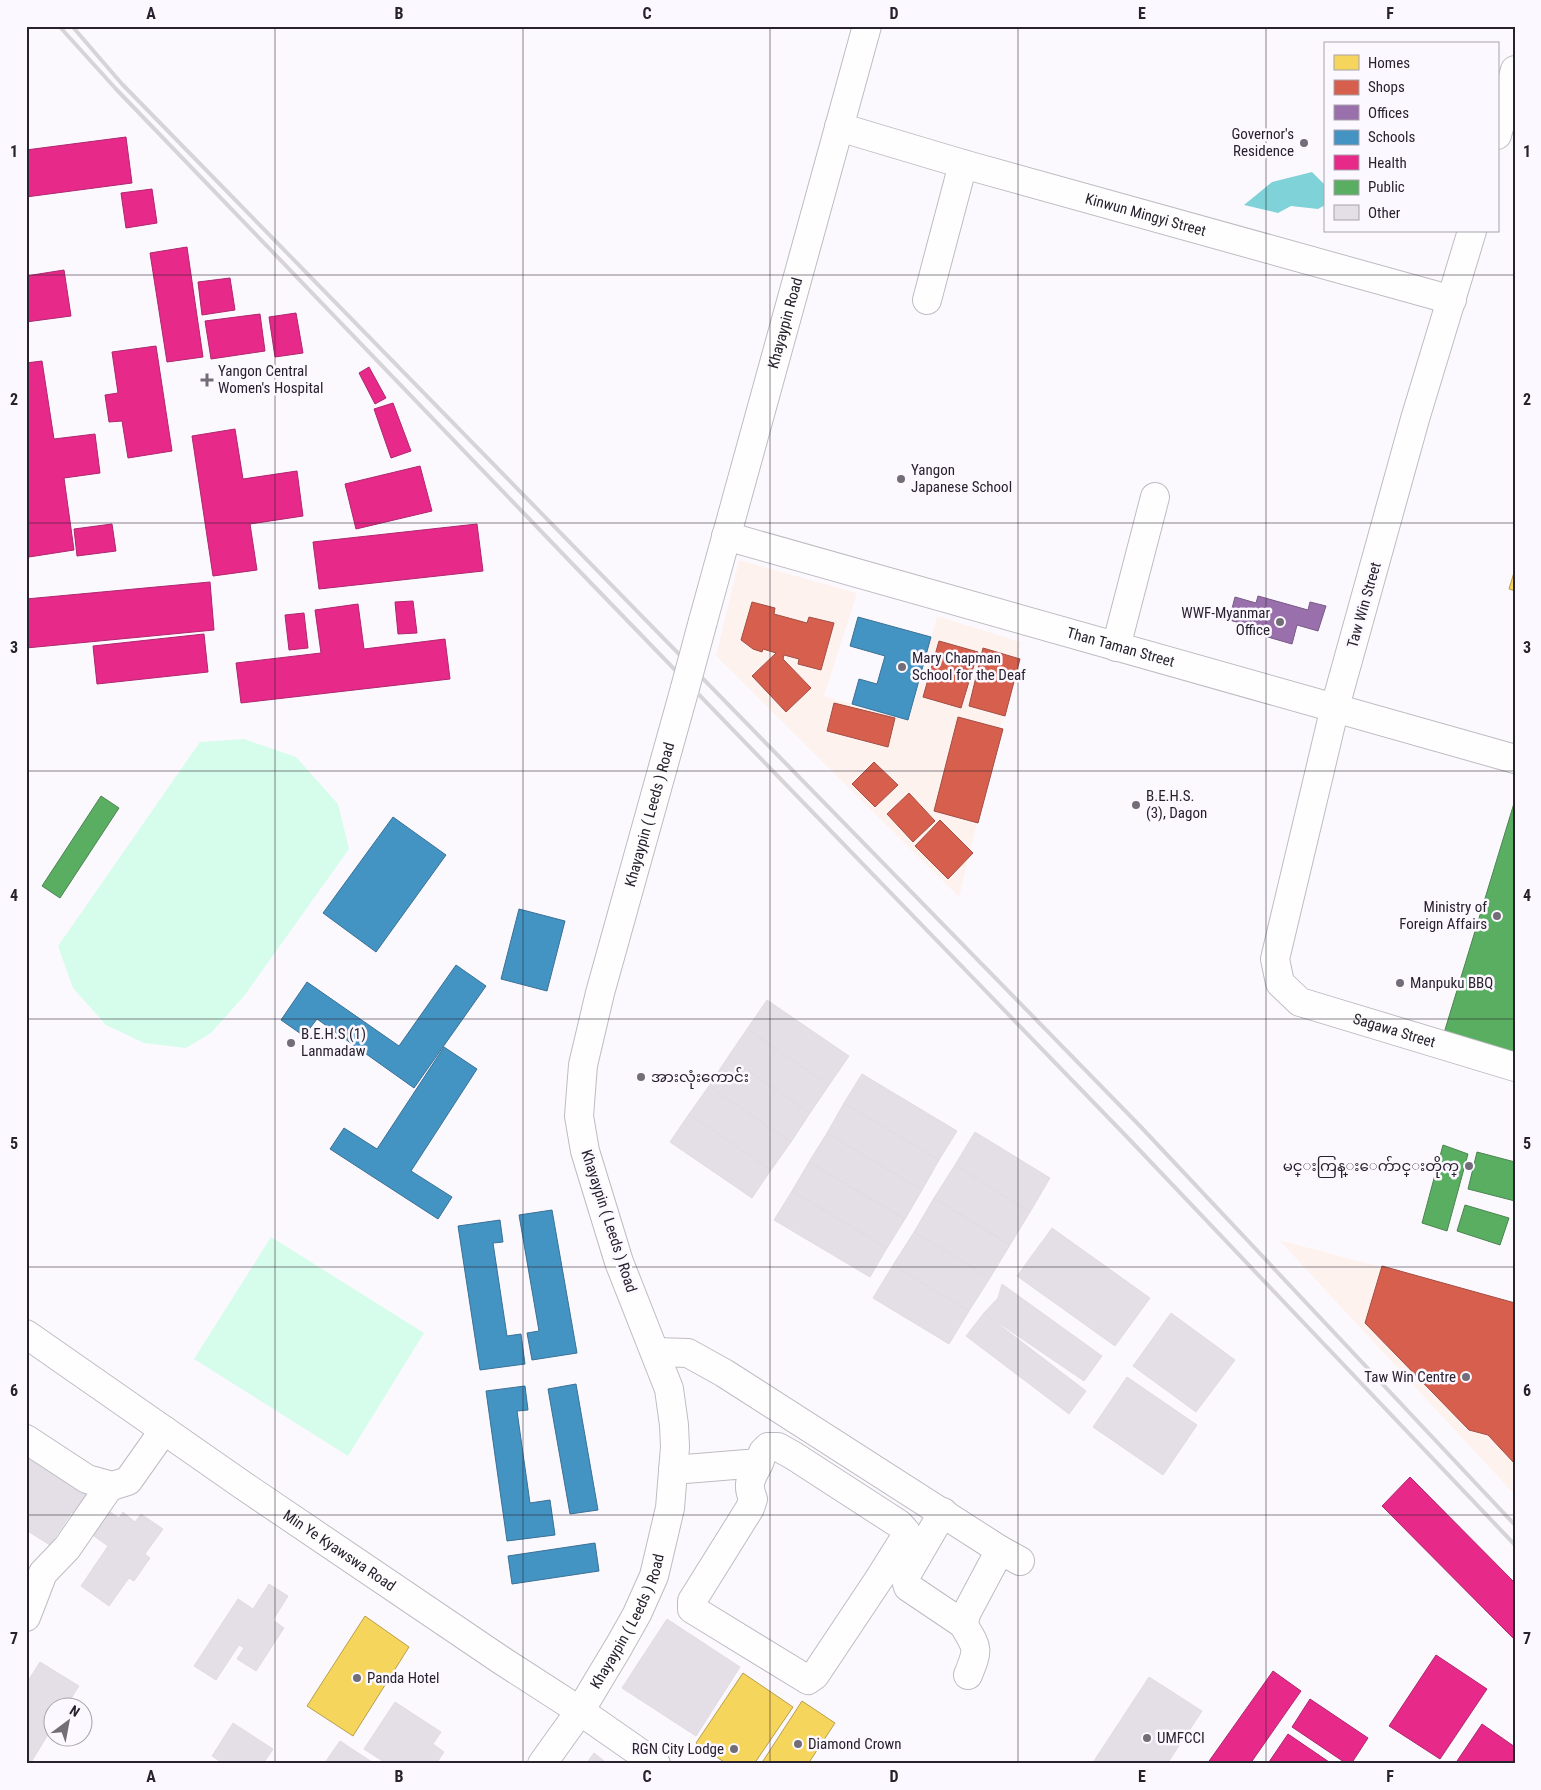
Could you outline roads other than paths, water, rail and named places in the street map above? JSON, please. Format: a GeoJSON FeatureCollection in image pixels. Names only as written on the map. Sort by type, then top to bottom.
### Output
{"type":"FeatureCollection","features":[{"type":"Feature","properties":{"kind":"street","name":"Khayaypin Road"},"geometry":{"type":"LineString","coordinates":[[703,621],[867,26]]}},
{"type":"Feature","properties":{"kind":"street"},"geometry":{"type":"LineString","coordinates":[[1498,133],[1510,105],[1515,70]]}},
{"type":"Feature","properties":{"kind":"street","name":"Kinwun Mingyi Street"},"geometry":{"type":"LineString","coordinates":[[839,127],[963,164],[1452,300]]}},
{"type":"Feature","properties":{"kind":"street"},"geometry":{"type":"LineString","coordinates":[[927,300],[963,164]]}},
{"type":"Feature","properties":{"kind":"street","name":"Taw Win Street"},"geometry":{"type":"LineString","coordinates":[[1280,983],[1275,960],[1335,707],[1413,427],[1472,232]]}},
{"type":"Feature","properties":{"kind":"street"},"geometry":{"type":"LineString","coordinates":[[1116,647],[1155,497]]}},
{"type":"Feature","properties":{"kind":"street","name":"Than Taman Street"},"geometry":{"type":"LineString","coordinates":[[726,536],[1335,707],[1515,760]]}},
{"type":"Feature","properties":{"kind":"street","name":"Khayaypin ( Leeds ) Road"},"geometry":{"type":"LineString","coordinates":[[542,1764],[580,1710],[637,1614],[654,1576],[670,1508],[674,1425],[669,1388],[619,1262],[584,1151],[579,1116],[583,1065],[600,992],[703,621]]}},
{"type":"Feature","properties":{"kind":"street","name":"Sagawa Street"},"geometry":{"type":"LineString","coordinates":[[1280,983],[1300,1002],[1515,1067]]}},
{"type":"Feature","properties":{"kind":"street","name":"Min Ye Kyawswa Road"},"geometry":{"type":"LineString","coordinates":[[26,1334],[477,1644],[580,1710],[656,1764]]}},
{"type":"Feature","properties":{"kind":"street"},"geometry":{"type":"LineString","coordinates":[[656,1352],[688,1353],[724,1373],[1010,1556],[966,1612],[963,1624]]}},
{"type":"Feature","properties":{"kind":"street"},"geometry":{"type":"LineString","coordinates":[[26,1617],[43,1573],[67,1548],[108,1490],[112,1486],[128,1481],[164,1430]]}},
{"type":"Feature","properties":{"kind":"street"},"geometry":{"type":"LineString","coordinates":[[26,1439],[87,1479],[112,1486]]}},
{"type":"Feature","properties":{"kind":"street"},"geometry":{"type":"LineString","coordinates":[[768,1447],[778,1447],[891,1519],[904,1528],[906,1532],[906,1536],[874,1587],[815,1675],[808,1680],[692,1609],[692,1600],[750,1508],[753,1499],[749,1485],[759,1463],[763,1452],[768,1447]]}},
{"type":"Feature","properties":{"kind":"street"},"geometry":{"type":"LineString","coordinates":[[673,1470],[759,1463]]}},
{"type":"Feature","properties":{"kind":"street"},"geometry":{"type":"LineString","coordinates":[[943,1512],[907,1574],[906,1580],[908,1587],[963,1624],[976,1644],[976,1655],[968,1675]]}},
{"type":"Feature","properties":{"kind":"water"},"geometry":{"type":"Polygon","coordinates":[[[1312,172],[1324,184],[1324,206],[1318,209],[1291,206],[1278,213],[1244,205],[1272,182],[1312,172]]]}},
{"type":"Feature","properties":{"kind":"railway"},"geometry":{"type":"LineString","coordinates":[[59,26],[116,89],[1128,1138],[1515,1545]]}},
{"type":"Feature","properties":{"kind":"railway"},"geometry":{"type":"LineString","coordinates":[[72,26],[122,84],[1140,1126],[1515,1525]]}},
{"type":"Feature","properties":{"kind":"place","name":"Governor's Residence"},"geometry":{"type":"Point","coordinates":[1304,143]}},
{"type":"Feature","properties":{"kind":"place","name":"Yangon Central Women's Hospital"},"geometry":{"type":"Point","coordinates":[207,380]}},
{"type":"Feature","properties":{"kind":"place","name":"Yangon Japanese School"},"geometry":{"type":"Point","coordinates":[901,479]}},
{"type":"Feature","properties":{"kind":"place","name":"WWF-Myanmar Office"},"geometry":{"type":"Point","coordinates":[1280,622]}},
{"type":"Feature","properties":{"kind":"place","name":"Mary Chapman School for the Deaf"},"geometry":{"type":"Point","coordinates":[902,667]}},
{"type":"Feature","properties":{"kind":"place","name":"B.E.H.S. (3), Dagon"},"geometry":{"type":"Point","coordinates":[1136,805]}},
{"type":"Feature","properties":{"kind":"place","name":"Ministry of Foreign Affairs"},"geometry":{"type":"Point","coordinates":[1497,916]}},
{"type":"Feature","properties":{"kind":"place","name":"Manpuku BBQ"},"geometry":{"type":"Point","coordinates":[1400,983]}},
{"type":"Feature","properties":{"kind":"place","name":"B.E.H.S (1) Lanmadaw"},"geometry":{"type":"Point","coordinates":[291,1043]}},
{"type":"Feature","properties":{"kind":"place","name":"အားလုံးကောင်း"},"geometry":{"type":"Point","coordinates":[641,1077]}},
{"type":"Feature","properties":{"kind":"place","name":"မင္းကြန္းေက်ာင္းတိုက္"},"geometry":{"type":"Point","coordinates":[1469,1166]}},
{"type":"Feature","properties":{"kind":"place","name":"Taw Win Centre"},"geometry":{"type":"Point","coordinates":[1466,1377]}},
{"type":"Feature","properties":{"kind":"place","name":"Panda Hotel"},"geometry":{"type":"Point","coordinates":[357,1678]}},
{"type":"Feature","properties":{"kind":"place","name":"UMFCCI"},"geometry":{"type":"Point","coordinates":[1147,1738]}},
{"type":"Feature","properties":{"kind":"place","name":"Diamond Crown"},"geometry":{"type":"Point","coordinates":[798,1744]}},
{"type":"Feature","properties":{"kind":"place","name":"RGN City Lodge"},"geometry":{"type":"Point","coordinates":[734,1749]}}]}
